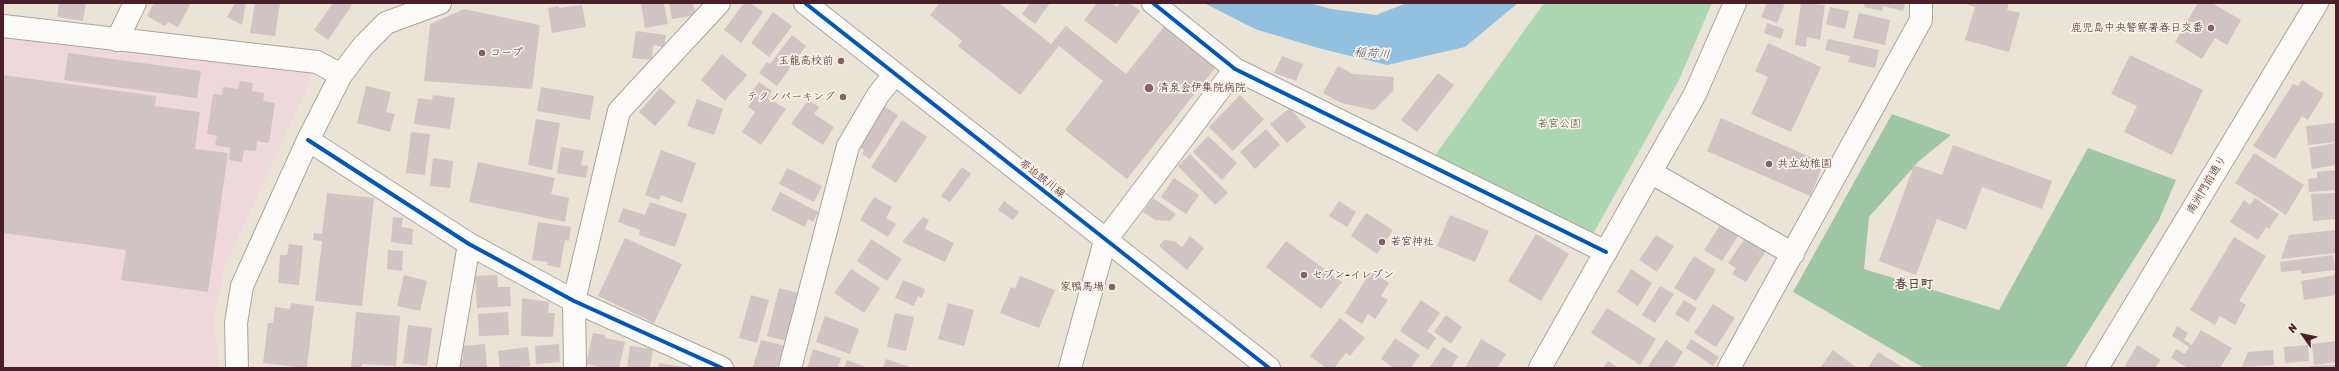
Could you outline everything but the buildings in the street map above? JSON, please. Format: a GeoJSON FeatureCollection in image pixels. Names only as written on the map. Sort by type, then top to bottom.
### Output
{"type":"FeatureCollection","features":[{"type":"Feature","properties":{"kind":"street"},"geometry":{"type":"LineString","coordinates":[[117,40],[135,3]]}},
{"type":"Feature","properties":{"kind":"street"},"geometry":{"type":"LineString","coordinates":[[236,368],[236,323],[242,286],[308,140],[341,75],[364,45],[386,24],[440,3]]}},
{"type":"Feature","properties":{"kind":"street"},"geometry":{"type":"LineString","coordinates":[[575,368],[574,301],[619,111],[720,3]]}},
{"type":"Feature","properties":{"kind":"street","name":"帯迫皷川線"},"geometry":{"type":"LineString","coordinates":[[805,3],[1269,368]]}},
{"type":"Feature","properties":{"kind":"street"},"geometry":{"type":"LineString","coordinates":[[1153,3],[1235,69],[1606,252]]}},
{"type":"Feature","properties":{"kind":"street"},"geometry":{"type":"LineString","coordinates":[[1540,368],[1696,94],[1735,3]]}},
{"type":"Feature","properties":{"kind":"street"},"geometry":{"type":"LineString","coordinates":[[1729,368],[1921,20],[1921,3]]}},
{"type":"Feature","properties":{"kind":"street","name":"南洲門前通り"},"geometry":{"type":"LineString","coordinates":[[2097,368],[2310,5]]}},
{"type":"Feature","properties":{"kind":"street"},"geometry":{"type":"LineString","coordinates":[[3,26],[317,62],[341,75]]}},
{"type":"Feature","properties":{"kind":"street"},"geometry":{"type":"LineString","coordinates":[[1070,368],[1106,241],[1235,69]]}},
{"type":"Feature","properties":{"kind":"street"},"geometry":{"type":"LineString","coordinates":[[790,368],[848,146],[878,95],[895,74]]}},
{"type":"Feature","properties":{"kind":"street"},"geometry":{"type":"LineString","coordinates":[[308,140],[469,244],[574,301],[722,368]]}},
{"type":"Feature","properties":{"kind":"street"},"geometry":{"type":"LineString","coordinates":[[1652,173],[1793,254]]}},
{"type":"Feature","properties":{"kind":"street"},"geometry":{"type":"LineString","coordinates":[[448,368],[469,244]]}},
{"type":"Feature","properties":{"kind":"shaded area"},"geometry":{"type":"Polygon","coordinates":[[[3,35],[307,68],[310,82],[225,266],[214,320],[219,368],[3,368],[3,35]]]}},
{"type":"Feature","properties":{"kind":"green space","name":"若宮公園"},"geometry":{"type":"Polygon","coordinates":[[[1544,3],[1712,3],[1679,80],[1593,234],[1434,157],[1544,3]]]}},
{"type":"Feature","properties":{"kind":"green space"},"geometry":{"type":"Polygon","coordinates":[[[1892,114],[1951,135],[1919,161],[1869,217],[1864,269],[1999,310],[2088,148],[2176,180],[2159,220],[2065,368],[1924,368],[1793,292],[1892,114]]]}},
{"type":"Feature","properties":{"kind":"water","name":"稲荷川"},"geometry":{"type":"Polygon","coordinates":[[[1204,3],[1310,3],[1331,9],[1376,15],[1407,3],[1518,3],[1465,47],[1387,65],[1318,48],[1255,29],[1204,3]]]}},
{"type":"Feature","properties":{"kind":"cycle path"},"geometry":{"type":"LineString","coordinates":[[805,3],[1269,368]]}},
{"type":"Feature","properties":{"kind":"cycle path"},"geometry":{"type":"LineString","coordinates":[[1153,3],[1235,69],[1606,252]]}},
{"type":"Feature","properties":{"kind":"cycle path"},"geometry":{"type":"LineString","coordinates":[[308,140],[469,244],[574,301],[722,368]]}},
{"type":"Feature","properties":{"kind":"place","name":"鹿児島中央警察署春日交番"},"geometry":{"type":"Point","coordinates":[2211,28]}},
{"type":"Feature","properties":{"kind":"place","name":"コープ"},"geometry":{"type":"Point","coordinates":[482,53]}},
{"type":"Feature","properties":{"kind":"place","name":"玉龍高校前"},"geometry":{"type":"Point","coordinates":[841,61]}},
{"type":"Feature","properties":{"kind":"place","name":"清泉会伊集院病院"},"geometry":{"type":"Point","coordinates":[1149,88]}},
{"type":"Feature","properties":{"kind":"place","name":"テクノパーキング"},"geometry":{"type":"Point","coordinates":[843,97]}},
{"type":"Feature","properties":{"kind":"place","name":"共立幼稚園"},"geometry":{"type":"Point","coordinates":[1769,164]}},
{"type":"Feature","properties":{"kind":"place","name":"若宮神社"},"geometry":{"type":"Point","coordinates":[1382,242]}},
{"type":"Feature","properties":{"kind":"place","name":"セブン-イレブン"},"geometry":{"type":"Point","coordinates":[1304,275]}},
{"type":"Feature","properties":{"kind":"place","name":"家鴨馬場"},"geometry":{"type":"Point","coordinates":[1112,287]}},
{"type":"Feature","properties":{"kind":"district","name":"春日町"},"geometry":{"type":"Point","coordinates":[1914,285]}}]}
